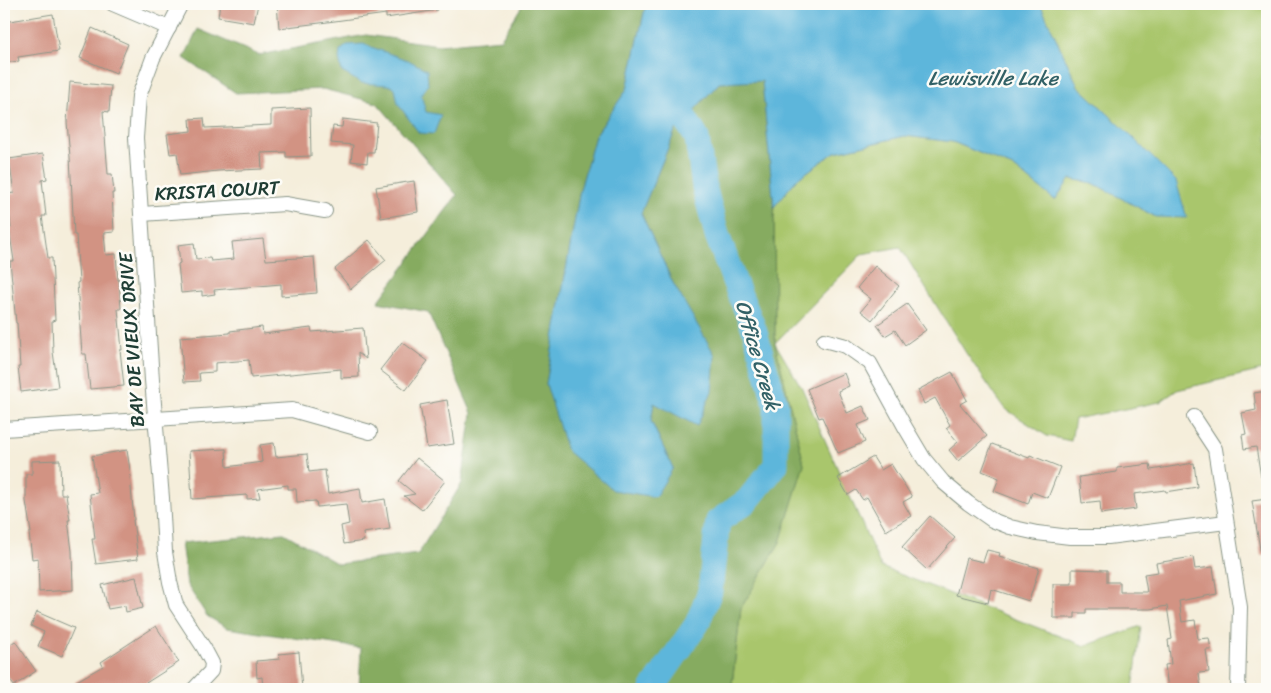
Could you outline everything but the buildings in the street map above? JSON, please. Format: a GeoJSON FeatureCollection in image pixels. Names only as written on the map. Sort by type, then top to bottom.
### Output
{"type":"FeatureCollection","features":[{"type":"Feature","properties":{"kind":"street"},"geometry":{"type":"LineString","coordinates":[[113,4],[169,28]]}},
{"type":"Feature","properties":{"kind":"street","name":"BAY DE VIEUX DRIVE"},"geometry":{"type":"LineString","coordinates":[[182,4],[153,58],[139,96],[136,138],[165,552],[176,605],[212,663],[211,671],[194,689]]}},
{"type":"Feature","properties":{"kind":"street","name":"KRISTA COURT"},"geometry":{"type":"LineString","coordinates":[[142,214],[285,204],[325,211]]}},
{"type":"Feature","properties":{"kind":"street"},"geometry":{"type":"LineString","coordinates":[[824,340],[846,346],[870,363],[924,459],[943,482],[968,504],[992,520],[1010,527],[1070,538],[1108,537],[1226,522]]}},
{"type":"Feature","properties":{"kind":"street"},"geometry":{"type":"LineString","coordinates":[[4,428],[292,410],[370,432]]}},
{"type":"Feature","properties":{"kind":"street"},"geometry":{"type":"LineString","coordinates":[[1194,418],[1215,448],[1240,607],[1238,689]]}},
{"type":"Feature","properties":{"kind":"green space"},"geometry":{"type":"Polygon","coordinates":[[[523,4],[646,4],[627,89],[595,136],[580,190],[546,384],[673,468],[651,421],[673,283],[641,213],[675,131],[719,83],[762,80],[774,207],[775,343],[804,464],[780,542],[741,608],[732,684],[735,689],[359,689],[361,648],[227,628],[207,616],[187,585],[181,543],[284,533],[338,564],[418,554],[462,483],[472,413],[428,312],[378,302],[457,195],[377,103],[323,89],[236,93],[184,58],[198,29],[259,55],[366,35],[439,45],[501,39],[523,4]]]}},
{"type":"Feature","properties":{"kind":"green space"},"geometry":{"type":"Polygon","coordinates":[[[1040,4],[1267,4],[1267,369],[1177,390],[1160,402],[1075,419],[1071,441],[1047,436],[1004,408],[966,353],[900,247],[862,254],[775,343],[774,207],[796,180],[835,152],[905,136],[953,142],[1013,167],[1055,200],[1070,179],[1093,183],[1156,217],[1176,181],[1078,86],[1040,4]]]}},
{"type":"Feature","properties":{"kind":"green space"},"geometry":{"type":"Polygon","coordinates":[[[775,343],[802,388],[881,567],[1085,646],[1141,626],[1133,689],[735,689],[732,685],[741,608],[780,542],[804,464],[775,343]]]}},
{"type":"Feature","properties":{"kind":"water","name":"Lewisville Lake"},"geometry":{"type":"Polygon","coordinates":[[[646,4],[1040,4],[1078,86],[1176,181],[1187,218],[1156,217],[1093,183],[1070,179],[1055,200],[1013,167],[953,142],[905,136],[835,152],[796,180],[774,207],[762,81],[719,83],[675,131],[641,213],[673,283],[715,355],[712,391],[697,426],[654,403],[651,421],[673,468],[655,497],[613,490],[567,451],[546,384],[580,190],[595,136],[627,89],[646,4]]]}},
{"type":"Feature","properties":{"kind":"water"},"geometry":{"type":"Polygon","coordinates":[[[363,44],[410,61],[427,70],[428,85],[421,95],[426,112],[441,115],[434,134],[419,133],[398,104],[395,88],[388,85],[361,83],[342,72],[339,59],[340,51],[347,45],[363,44]]]}},
{"type":"Feature","properties":{"kind":"waterway","name":"Office Creek"},"geometry":{"type":"LineString","coordinates":[[652,689],[697,624],[710,591],[718,521],[747,501],[776,465],[776,405],[754,329],[717,235],[704,186],[697,138],[686,120],[663,96]]}}]}
